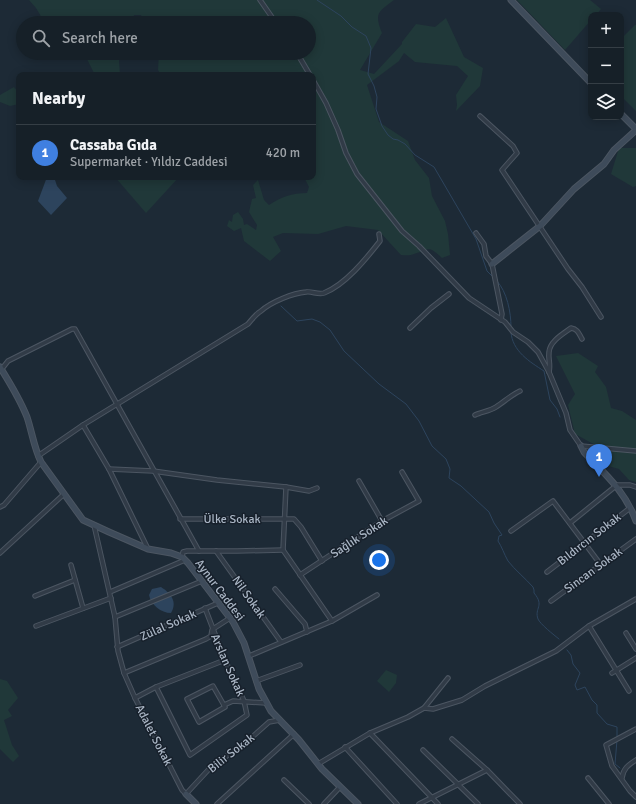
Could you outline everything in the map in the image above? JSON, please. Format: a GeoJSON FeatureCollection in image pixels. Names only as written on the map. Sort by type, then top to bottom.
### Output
{"type":"FeatureCollection","features":[{"type":"Feature","properties":{"kind":"street"},"geometry":{"type":"LineString","coordinates":[[260,0],[271,16]]}},
{"type":"Feature","properties":{"kind":"street"},"geometry":{"type":"LineString","coordinates":[[511,0],[588,80]]}},
{"type":"Feature","properties":{"kind":"street"},"geometry":{"type":"LineString","coordinates":[[301,60],[308,72]]}},
{"type":"Feature","properties":{"kind":"street"},"geometry":{"type":"LineString","coordinates":[[316,85],[326,103],[346,153],[357,174],[402,232],[419,246],[469,298],[505,322],[513,332],[528,342],[538,352],[549,372],[566,413],[570,430],[584,452],[617,486],[631,507],[636,521]]}},
{"type":"Feature","properties":{"kind":"street"},"geometry":{"type":"LineString","coordinates":[[480,116],[513,146],[517,153],[502,170],[601,317]]}},
{"type":"Feature","properties":{"kind":"street"},"geometry":{"type":"LineString","coordinates":[[492,264],[540,226],[574,189],[604,164],[614,150],[636,129],[624,117]]}},
{"type":"Feature","properties":{"kind":"street"},"geometry":{"type":"LineString","coordinates":[[476,233],[484,244],[486,256],[492,264],[502,314],[501,320]]}},
{"type":"Feature","properties":{"kind":"street"},"geometry":{"type":"LineString","coordinates":[[38,456],[83,425],[248,324],[262,310],[282,299],[307,291],[322,294],[345,280],[380,241],[379,234]]}},
{"type":"Feature","properties":{"kind":"street"},"geometry":{"type":"LineString","coordinates":[[410,328],[431,308],[449,294]]}},
{"type":"Feature","properties":{"kind":"street"},"geometry":{"type":"LineString","coordinates":[[549,372],[551,367],[549,352],[551,345],[556,339],[571,328],[578,331],[582,339]]}},
{"type":"Feature","properties":{"kind":"street"},"geometry":{"type":"LineString","coordinates":[[1,368],[8,362],[72,329],[75,329],[116,405],[199,551]]}},
{"type":"Feature","properties":{"kind":"street","name":"Aynur Caddesi"},"geometry":{"type":"LineString","coordinates":[[1,368],[20,398],[28,418],[41,462],[83,520],[148,549],[172,553],[183,559],[233,622],[244,643],[256,681],[271,711],[294,734],[318,764],[358,804]]}},
{"type":"Feature","properties":{"kind":"street"},"geometry":{"type":"LineString","coordinates":[[475,415],[484,410],[495,408],[520,391]]}},
{"type":"Feature","properties":{"kind":"street"},"geometry":{"type":"LineString","coordinates":[[83,425],[109,469],[148,549]]}},
{"type":"Feature","properties":{"kind":"street"},"geometry":{"type":"LineString","coordinates":[[581,446],[636,451]]}},
{"type":"Feature","properties":{"kind":"street"},"geometry":{"type":"LineString","coordinates":[[0,507],[4,505],[41,462]]}},
{"type":"Feature","properties":{"kind":"street"},"geometry":{"type":"LineString","coordinates":[[109,469],[153,471],[309,491],[317,488]]}},
{"type":"Feature","properties":{"kind":"street","name":"Sağlık Sokak"},"geometry":{"type":"LineString","coordinates":[[300,575],[382,522],[419,501],[402,472]]}},
{"type":"Feature","properties":{"kind":"street"},"geometry":{"type":"LineString","coordinates":[[359,481],[382,522]]}},
{"type":"Feature","properties":{"kind":"street"},"geometry":{"type":"LineString","coordinates":[[570,523],[617,486],[630,485],[636,487]]}},
{"type":"Feature","properties":{"kind":"street"},"geometry":{"type":"LineString","coordinates":[[286,487],[283,550],[332,621]]}},
{"type":"Feature","properties":{"kind":"street"},"geometry":{"type":"LineString","coordinates":[[0,552],[64,494]]}},
{"type":"Feature","properties":{"kind":"street"},"geometry":{"type":"LineString","coordinates":[[511,531],[554,501],[601,565]]}},
{"type":"Feature","properties":{"kind":"street","name":"Bıldırcın Sokak"},"geometry":{"type":"LineString","coordinates":[[547,572],[631,507]]}},
{"type":"Feature","properties":{"kind":"street","name":"Ülke Sokak"},"geometry":{"type":"LineString","coordinates":[[180,519],[284,520]]}},
{"type":"Feature","properties":{"kind":"street"},"geometry":{"type":"LineString","coordinates":[[284,520],[294,520],[301,527],[322,561]]}},
{"type":"Feature","properties":{"kind":"street","name":"Adalet Sokak"},"geometry":{"type":"LineString","coordinates":[[94,525],[110,592],[115,617],[117,646],[124,673],[134,698],[182,790],[186,794]]}},
{"type":"Feature","properties":{"kind":"street","name":"Sincan Sokak"},"geometry":{"type":"LineString","coordinates":[[551,601],[636,539]]}},
{"type":"Feature","properties":{"kind":"street"},"geometry":{"type":"LineString","coordinates":[[110,592],[183,559],[183,552],[187,550],[283,550]]}},
{"type":"Feature","properties":{"kind":"street","name":"Nil Sokak"},"geometry":{"type":"LineString","coordinates":[[216,551],[282,642]]}},
{"type":"Feature","properties":{"kind":"street"},"geometry":{"type":"LineString","coordinates":[[71,565],[83,608]]}},
{"type":"Feature","properties":{"kind":"street"},"geometry":{"type":"LineString","coordinates":[[35,596],[75,580]]}},
{"type":"Feature","properties":{"kind":"street"},"geometry":{"type":"LineString","coordinates":[[115,617],[202,582]]}},
{"type":"Feature","properties":{"kind":"street"},"geometry":{"type":"LineString","coordinates":[[275,589],[305,624],[307,632]]}},
{"type":"Feature","properties":{"kind":"street"},"geometry":{"type":"LineString","coordinates":[[249,656],[332,621],[377,596]]}},
{"type":"Feature","properties":{"kind":"street"},"geometry":{"type":"LineString","coordinates":[[36,626],[111,598]]}},
{"type":"Feature","properties":{"kind":"street"},"geometry":{"type":"LineString","coordinates":[[424,708],[433,709],[462,700],[485,686],[556,651],[589,626],[636,599]]}},
{"type":"Feature","properties":{"kind":"street","name":"Zülal Sokak"},"geometry":{"type":"LineString","coordinates":[[117,646],[218,602]]}},
{"type":"Feature","properties":{"kind":"street","name":"Arslan Sokak"},"geometry":{"type":"LineString","coordinates":[[205,608],[212,629],[244,701]]}},
{"type":"Feature","properties":{"kind":"street"},"geometry":{"type":"LineString","coordinates":[[124,673],[206,639],[211,636],[212,629],[230,618]]}},
{"type":"Feature","properties":{"kind":"street"},"geometry":{"type":"LineString","coordinates":[[589,626],[629,691]]}},
{"type":"Feature","properties":{"kind":"street"},"geometry":{"type":"LineString","coordinates":[[626,633],[636,649]]}},
{"type":"Feature","properties":{"kind":"street"},"geometry":{"type":"LineString","coordinates":[[612,674],[636,658]]}},
{"type":"Feature","properties":{"kind":"street"},"geometry":{"type":"LineString","coordinates":[[134,698],[156,686],[225,660]]}},
{"type":"Feature","properties":{"kind":"street"},"geometry":{"type":"LineString","coordinates":[[256,681],[300,665]]}},
{"type":"Feature","properties":{"kind":"street"},"geometry":{"type":"LineString","coordinates":[[318,764],[370,732],[424,708],[448,678]]}},
{"type":"Feature","properties":{"kind":"street"},"geometry":{"type":"LineString","coordinates":[[156,686],[190,755],[247,715],[244,701]]}},
{"type":"Feature","properties":{"kind":"street"},"geometry":{"type":"LineString","coordinates":[[224,705],[213,686],[187,699],[199,722],[222,710],[225,707],[224,705],[233,701],[266,703]]}},
{"type":"Feature","properties":{"kind":"street","name":"Bilir Sokak"},"geometry":{"type":"LineString","coordinates":[[186,794],[210,768],[250,739],[269,722],[281,720]]}},
{"type":"Feature","properties":{"kind":"street"},"geometry":{"type":"LineString","coordinates":[[636,729],[606,745],[612,766],[636,797]]}},
{"type":"Feature","properties":{"kind":"street"},"geometry":{"type":"LineString","coordinates":[[370,732],[438,804]]}},
{"type":"Feature","properties":{"kind":"street"},"geometry":{"type":"LineString","coordinates":[[217,804],[294,734]]}},
{"type":"Feature","properties":{"kind":"street"},"geometry":{"type":"LineString","coordinates":[[452,739],[487,770],[520,804]]}},
{"type":"Feature","properties":{"kind":"street"},"geometry":{"type":"LineString","coordinates":[[345,747],[397,804]]}},
{"type":"Feature","properties":{"kind":"street"},"geometry":{"type":"LineString","coordinates":[[422,750],[459,784],[478,804]]}},
{"type":"Feature","properties":{"kind":"street"},"geometry":{"type":"LineString","coordinates":[[622,778],[627,766],[636,760]]}},
{"type":"Feature","properties":{"kind":"street"},"geometry":{"type":"LineString","coordinates":[[419,804],[487,770]]}},
{"type":"Feature","properties":{"kind":"street"},"geometry":{"type":"LineString","coordinates":[[588,778],[609,804]]}},
{"type":"Feature","properties":{"kind":"street"},"geometry":{"type":"LineString","coordinates":[[284,780],[309,804]]}},
{"type":"Feature","properties":{"kind":"street"},"geometry":{"type":"LineString","coordinates":[[324,804],[340,787]]}},
{"type":"Feature","properties":{"kind":"street"},"geometry":{"type":"LineString","coordinates":[[186,794],[196,804]]}},
{"type":"Feature","properties":{"kind":"green space"},"geometry":{"type":"Polygon","coordinates":[[[29,0],[394,0],[384,7],[379,14],[378,21],[382,33],[360,70],[374,74],[402,44],[416,24],[435,27],[446,18],[464,57],[483,68],[480,86],[456,111],[456,95],[468,76],[457,66],[415,62],[404,53],[399,61],[367,85],[379,122],[408,141],[415,160],[429,178],[432,196],[445,221],[450,255],[442,258],[434,251],[429,249],[411,255],[401,255],[378,230],[346,226],[318,234],[283,233],[273,237],[281,251],[270,261],[244,241],[241,228],[234,231],[227,226],[229,220],[232,222],[233,215],[238,212],[243,219],[244,225],[247,224],[256,230],[257,225],[249,212],[252,199],[256,198],[253,185],[258,180],[264,200],[269,205],[287,196],[307,193],[309,187],[306,180],[316,180],[316,72],[159,72],[159,60],[316,60],[316,16],[41,16],[29,0]]]}},
{"type":"Feature","properties":{"kind":"green space"},"geometry":{"type":"Polygon","coordinates":[[[517,0],[590,0],[601,9],[598,12],[588,12],[588,23],[565,50],[517,0]]]}},
{"type":"Feature","properties":{"kind":"green space"},"geometry":{"type":"Polygon","coordinates":[[[636,25],[636,111],[624,99],[624,36],[636,25]]]}},
{"type":"Feature","properties":{"kind":"green space"},"geometry":{"type":"Polygon","coordinates":[[[88,60],[119,60],[120,72],[94,72],[88,60]]]}},
{"type":"Feature","properties":{"kind":"green space"},"geometry":{"type":"Polygon","coordinates":[[[14,87],[16,89],[16,105],[10,106],[0,102],[0,95],[14,87]]]}},
{"type":"Feature","properties":{"kind":"green space"},"geometry":{"type":"Polygon","coordinates":[[[619,148],[636,148],[636,186],[633,187],[611,174],[619,148]]]}},
{"type":"Feature","properties":{"kind":"green space"},"geometry":{"type":"Polygon","coordinates":[[[118,180],[176,180],[146,213],[118,180]]]}},
{"type":"Feature","properties":{"kind":"green space"},"geometry":{"type":"Polygon","coordinates":[[[578,353],[598,366],[595,372],[606,387],[611,408],[622,411],[636,420],[636,482],[629,480],[619,469],[601,464],[595,453],[599,447],[575,434],[568,405],[575,394],[556,356],[578,353]]]}},
{"type":"Feature","properties":{"kind":"green space"},"geometry":{"type":"Polygon","coordinates":[[[386,670],[397,675],[396,683],[389,692],[377,681],[386,670]]]}},
{"type":"Feature","properties":{"kind":"green space"},"geometry":{"type":"Polygon","coordinates":[[[0,679],[7,681],[18,698],[8,710],[12,716],[4,720],[12,745],[19,756],[13,762],[0,749],[0,679]]]}},
{"type":"Feature","properties":{"kind":"water"},"geometry":{"type":"Polygon","coordinates":[[[46,180],[55,180],[57,186],[67,198],[51,215],[38,201],[46,180]]]}},
{"type":"Feature","properties":{"kind":"water"},"geometry":{"type":"Polygon","coordinates":[[[161,587],[172,598],[174,605],[171,613],[164,612],[157,608],[150,599],[149,595],[152,589],[161,587]]]}},
{"type":"Feature","properties":{"kind":"waterway"},"geometry":{"type":"LineString","coordinates":[[317,0],[341,16],[352,27],[366,36],[371,48],[368,74],[374,86],[377,97],[376,109],[382,126],[388,135],[393,139],[405,144],[415,155],[434,167],[476,239],[487,271],[493,277]]}},
{"type":"Feature","properties":{"kind":"waterway"},"geometry":{"type":"LineString","coordinates":[[497,281],[508,302],[511,327]]}},
{"type":"Feature","properties":{"kind":"waterway"},"geometry":{"type":"LineString","coordinates":[[281,306],[297,321],[312,319],[320,322],[330,330],[344,351],[379,384],[406,404],[419,421],[432,446],[446,459],[450,469],[449,478],[461,486],[489,512],[502,535],[499,536],[498,541],[508,561],[533,587],[534,593],[539,601],[537,612],[539,621],[559,639]]}},
{"type":"Feature","properties":{"kind":"waterway"},"geometry":{"type":"LineString","coordinates":[[511,332],[512,339],[518,350],[528,360],[544,371],[550,400],[557,409],[560,417]]}},
{"type":"Feature","properties":{"kind":"waterway"},"geometry":{"type":"LineString","coordinates":[[567,650],[571,655],[573,664],[580,673],[575,685],[577,690],[585,687],[592,700],[597,705],[597,713],[607,724],[617,727],[617,736]]}},
{"type":"Feature","properties":{"kind":"waterway"},"geometry":{"type":"LineString","coordinates":[[617,740],[615,764],[620,768]]}},
{"type":"Feature","properties":{"kind":"place","name":"Cassaba Gıda"},"geometry":{"type":"Point","coordinates":[599,477]}}]}
